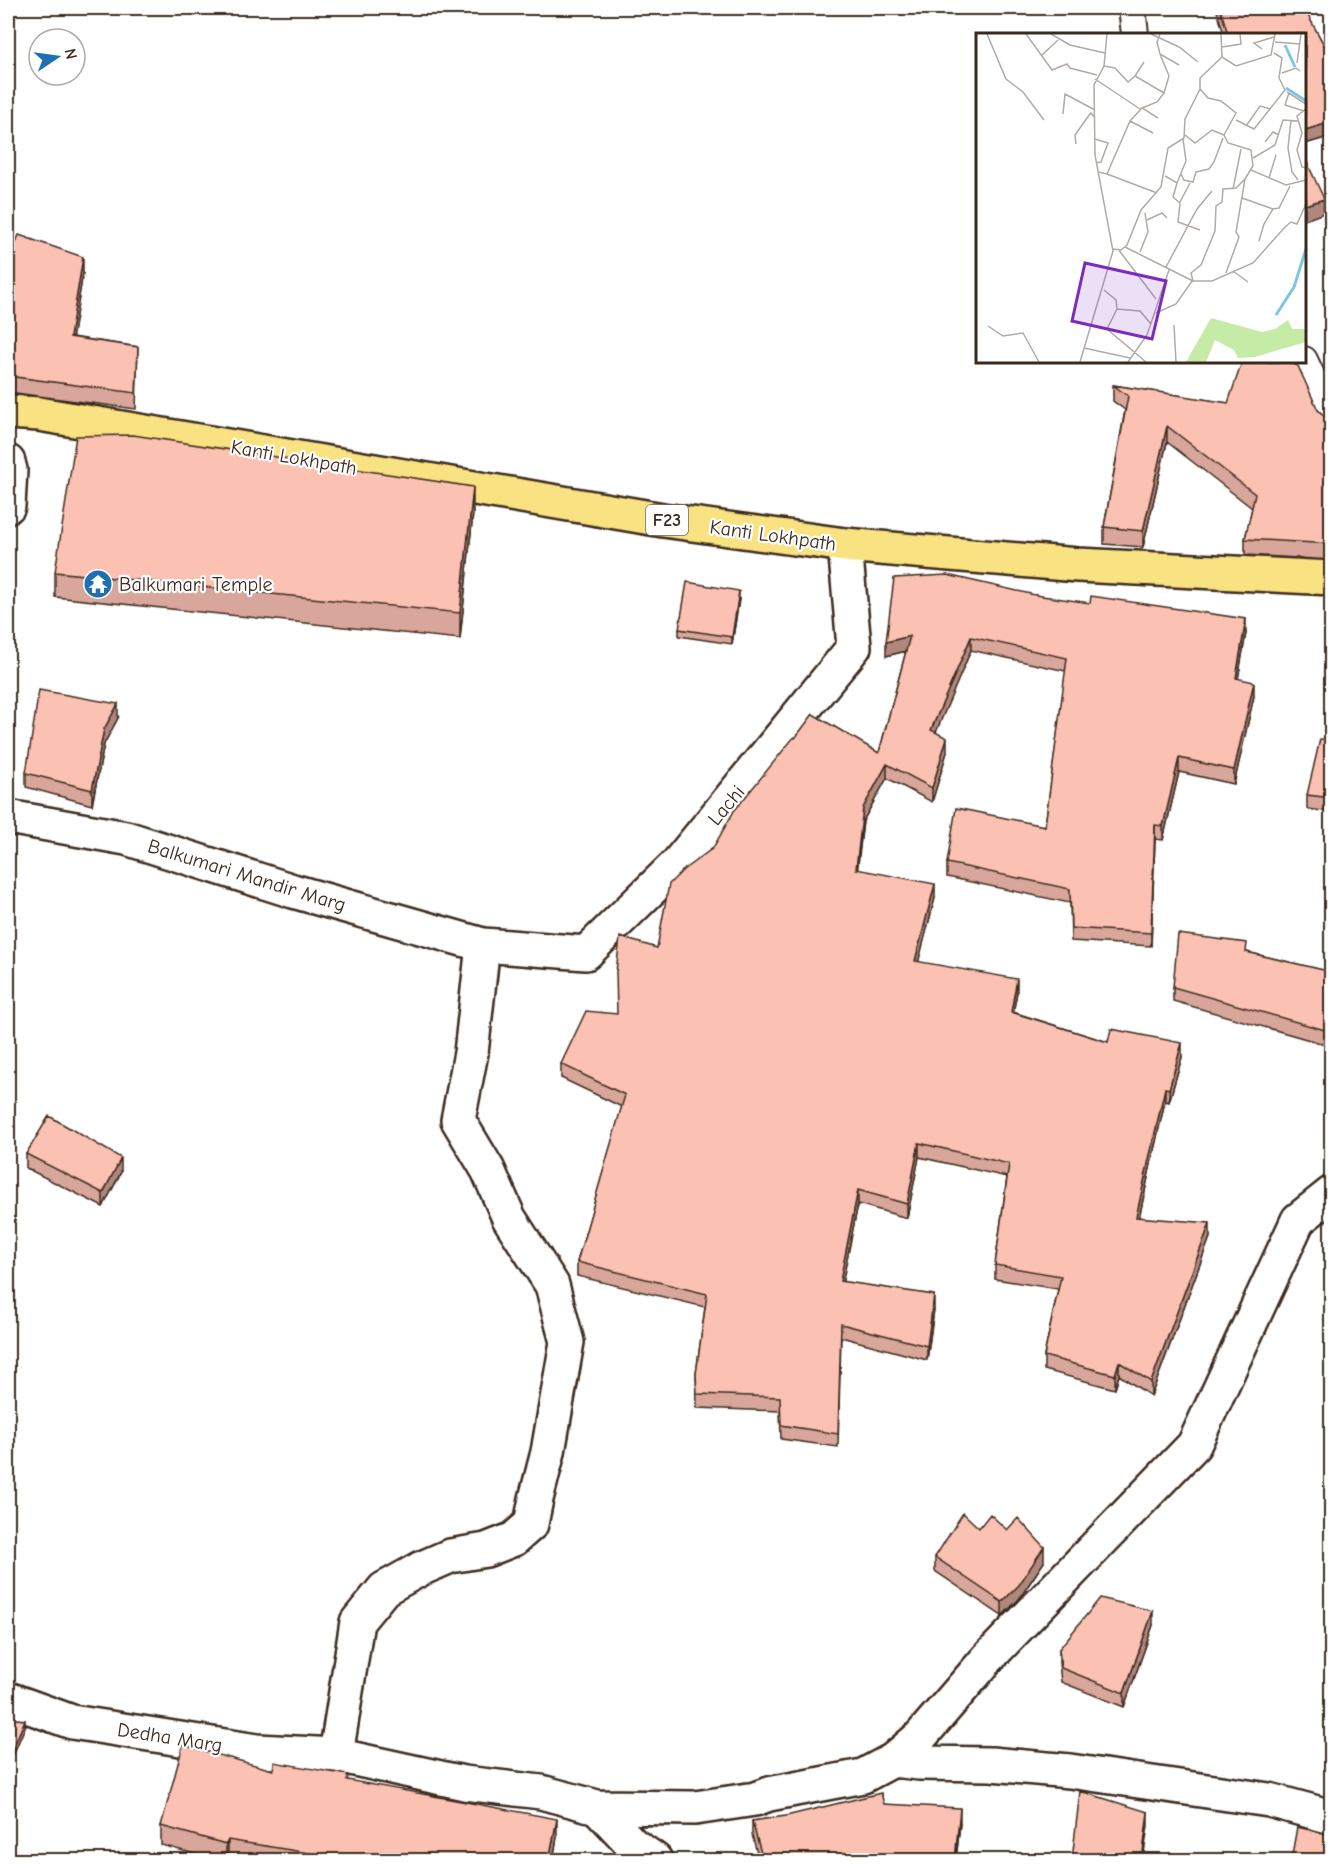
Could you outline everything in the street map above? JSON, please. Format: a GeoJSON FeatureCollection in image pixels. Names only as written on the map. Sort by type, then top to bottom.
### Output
{"type":"FeatureCollection","features":[{"type":"Feature","properties":{"kind":"main road","name":"Kanti Lokhpath"},"geometry":{"type":"LineString","coordinates":[[8,412],[39,414],[663,520],[845,545],[1078,565],[1332,578]]}},
{"type":"Feature","properties":{"kind":"street"},"geometry":{"type":"LineString","coordinates":[[8,462],[10,470],[8,506]]}},
{"type":"Feature","properties":{"kind":"street","name":"Lachi"},"geometry":{"type":"LineString","coordinates":[[483,945],[586,953],[678,863],[854,647],[845,545]]}},
{"type":"Feature","properties":{"kind":"street","name":"Balkumari Mandir Marg"},"geometry":{"type":"LineString","coordinates":[[8,817],[126,838],[293,891],[483,945]]}},
{"type":"Feature","properties":{"kind":"street"},"geometry":{"type":"LineString","coordinates":[[336,1755],[357,1622],[384,1589],[450,1556],[486,1550],[514,1539],[531,1524],[549,1452],[567,1342],[552,1286],[509,1218],[488,1170],[458,1120],[471,1053],[483,945]]}},
{"type":"Feature","properties":{"kind":"street","name":"Dedha Marg"},"geometry":{"type":"LineString","coordinates":[[8,1700],[72,1722],[257,1751],[336,1755],[464,1783],[542,1792],[597,1807],[695,1808],[755,1799],[769,1794],[863,1776],[893,1760],[920,1737],[988,1658],[1194,1445],[1298,1220],[1332,1193]]}},
{"type":"Feature","properties":{"kind":"street"},"geometry":{"type":"LineString","coordinates":[[893,1760],[919,1763],[991,1764],[1070,1772],[1269,1800],[1332,1817]]}},
{"type":"Feature","properties":{"kind":"street"},"geometry":{"type":"LineString","coordinates":[[597,1807],[633,1845],[655,1860]]}},
{"type":"Feature","properties":{"kind":"lane"},"geometry":{"type":"LineString","coordinates":[[1132,8],[1135,33]]}},
{"type":"Feature","properties":{"kind":"lane"},"geometry":{"type":"LineString","coordinates":[[1306,362],[1332,420]]}},
{"type":"Feature","properties":{"kind":"building"},"geometry":{"type":"Polygon","coordinates":[[[1220,8],[1304,8],[1324,45],[1332,45],[1332,122],[1306,130],[1306,33],[1228,33],[1220,8]]]}},
{"type":"Feature","properties":{"kind":"building"},"geometry":{"type":"Polygon","coordinates":[[[1306,160],[1324,199],[1306,205],[1306,160]]]}},
{"type":"Feature","properties":{"kind":"building"},"geometry":{"type":"Polygon","coordinates":[[[19,235],[83,257],[70,337],[138,347],[136,393],[8,376],[8,244],[14,247],[19,235]]]}},
{"type":"Feature","properties":{"kind":"building"},"geometry":{"type":"Polygon","coordinates":[[[1242,363],[1291,363],[1298,366],[1318,410],[1324,416],[1332,419],[1332,544],[1245,539],[1255,494],[1167,426],[1143,531],[1104,527],[1128,396],[1113,385],[1228,403],[1242,363]]]}},
{"type":"Feature","properties":{"kind":"building"},"geometry":{"type":"Polygon","coordinates":[[[133,435],[473,487],[460,613],[55,572],[76,436],[133,435]]]}},
{"type":"Feature","properties":{"kind":"building"},"geometry":{"type":"Polygon","coordinates":[[[947,575],[1035,595],[1090,603],[1091,596],[1246,619],[1236,678],[1254,682],[1234,770],[1179,758],[1163,826],[1155,825],[1151,933],[1071,928],[1070,889],[947,863],[956,808],[1045,826],[1067,658],[971,637],[931,730],[947,738],[932,788],[887,764],[863,808],[856,869],[935,884],[915,961],[1017,979],[1011,1012],[1108,1042],[1111,1029],[1182,1043],[1169,1089],[1165,1088],[1136,1217],[1210,1223],[1151,1382],[1119,1362],[1115,1375],[1044,1356],[1061,1276],[995,1265],[1009,1164],[919,1143],[907,1204],[858,1190],[840,1281],[934,1295],[927,1346],[841,1324],[838,1434],[781,1425],[780,1397],[697,1394],[696,1374],[707,1294],[577,1262],[625,1095],[561,1064],[586,1011],[617,1014],[616,972],[620,937],[657,948],[669,884],[683,870],[713,848],[734,811],[813,714],[879,753],[910,636],[886,642],[894,578],[947,575]]]}},
{"type":"Feature","properties":{"kind":"building"},"geometry":{"type":"Polygon","coordinates":[[[687,582],[739,591],[732,637],[679,629],[687,582]]]}},
{"type":"Feature","properties":{"kind":"building"},"geometry":{"type":"Polygon","coordinates":[[[39,690],[118,704],[104,729],[92,790],[26,773],[39,690]]]}},
{"type":"Feature","properties":{"kind":"building"},"geometry":{"type":"Polygon","coordinates":[[[1320,739],[1332,740],[1332,798],[1307,795],[1320,739]]]}},
{"type":"Feature","properties":{"kind":"building"},"geometry":{"type":"Polygon","coordinates":[[[1178,934],[1247,943],[1246,952],[1332,972],[1332,1032],[1173,987],[1178,934]]]}},
{"type":"Feature","properties":{"kind":"building"},"geometry":{"type":"Polygon","coordinates":[[[1332,1044],[1332,1058],[1328,1057],[1332,1044]]]}},
{"type":"Feature","properties":{"kind":"building"},"geometry":{"type":"Polygon","coordinates":[[[49,1116],[121,1158],[103,1193],[26,1154],[49,1116]]]}},
{"type":"Feature","properties":{"kind":"building"},"geometry":{"type":"Polygon","coordinates":[[[963,1513],[979,1528],[990,1514],[1007,1530],[1018,1518],[1044,1547],[1019,1585],[1002,1602],[935,1557],[963,1513]]]}},
{"type":"Feature","properties":{"kind":"building"},"geometry":{"type":"Polygon","coordinates":[[[1100,1598],[1153,1611],[1124,1693],[1061,1668],[1059,1649],[1100,1598]]]}},
{"type":"Feature","properties":{"kind":"building"},"geometry":{"type":"Polygon","coordinates":[[[8,1718],[25,1720],[8,1759],[8,1718]]]}},
{"type":"Feature","properties":{"kind":"building"},"geometry":{"type":"Polygon","coordinates":[[[183,1745],[273,1770],[274,1762],[348,1775],[347,1780],[557,1819],[549,1860],[352,1860],[228,1840],[226,1844],[161,1826],[183,1745]]]}},
{"type":"Feature","properties":{"kind":"building"},"geometry":{"type":"Polygon","coordinates":[[[1080,1791],[1148,1812],[1142,1860],[1072,1860],[1080,1791]]]}},
{"type":"Feature","properties":{"kind":"building"},"geometry":{"type":"Polygon","coordinates":[[[881,1793],[884,1804],[960,1808],[955,1860],[763,1860],[752,1821],[786,1816],[881,1793]]]}},
{"type":"Feature","properties":{"kind":"building"},"geometry":{"type":"Polygon","coordinates":[[[1297,1827],[1332,1835],[1332,1860],[1291,1860],[1297,1827]]]}},
{"type":"Feature","properties":{"kind":"place","name":"Balkumari Temple"},"geometry":{"type":"Point","coordinates":[98,584]}}]}
